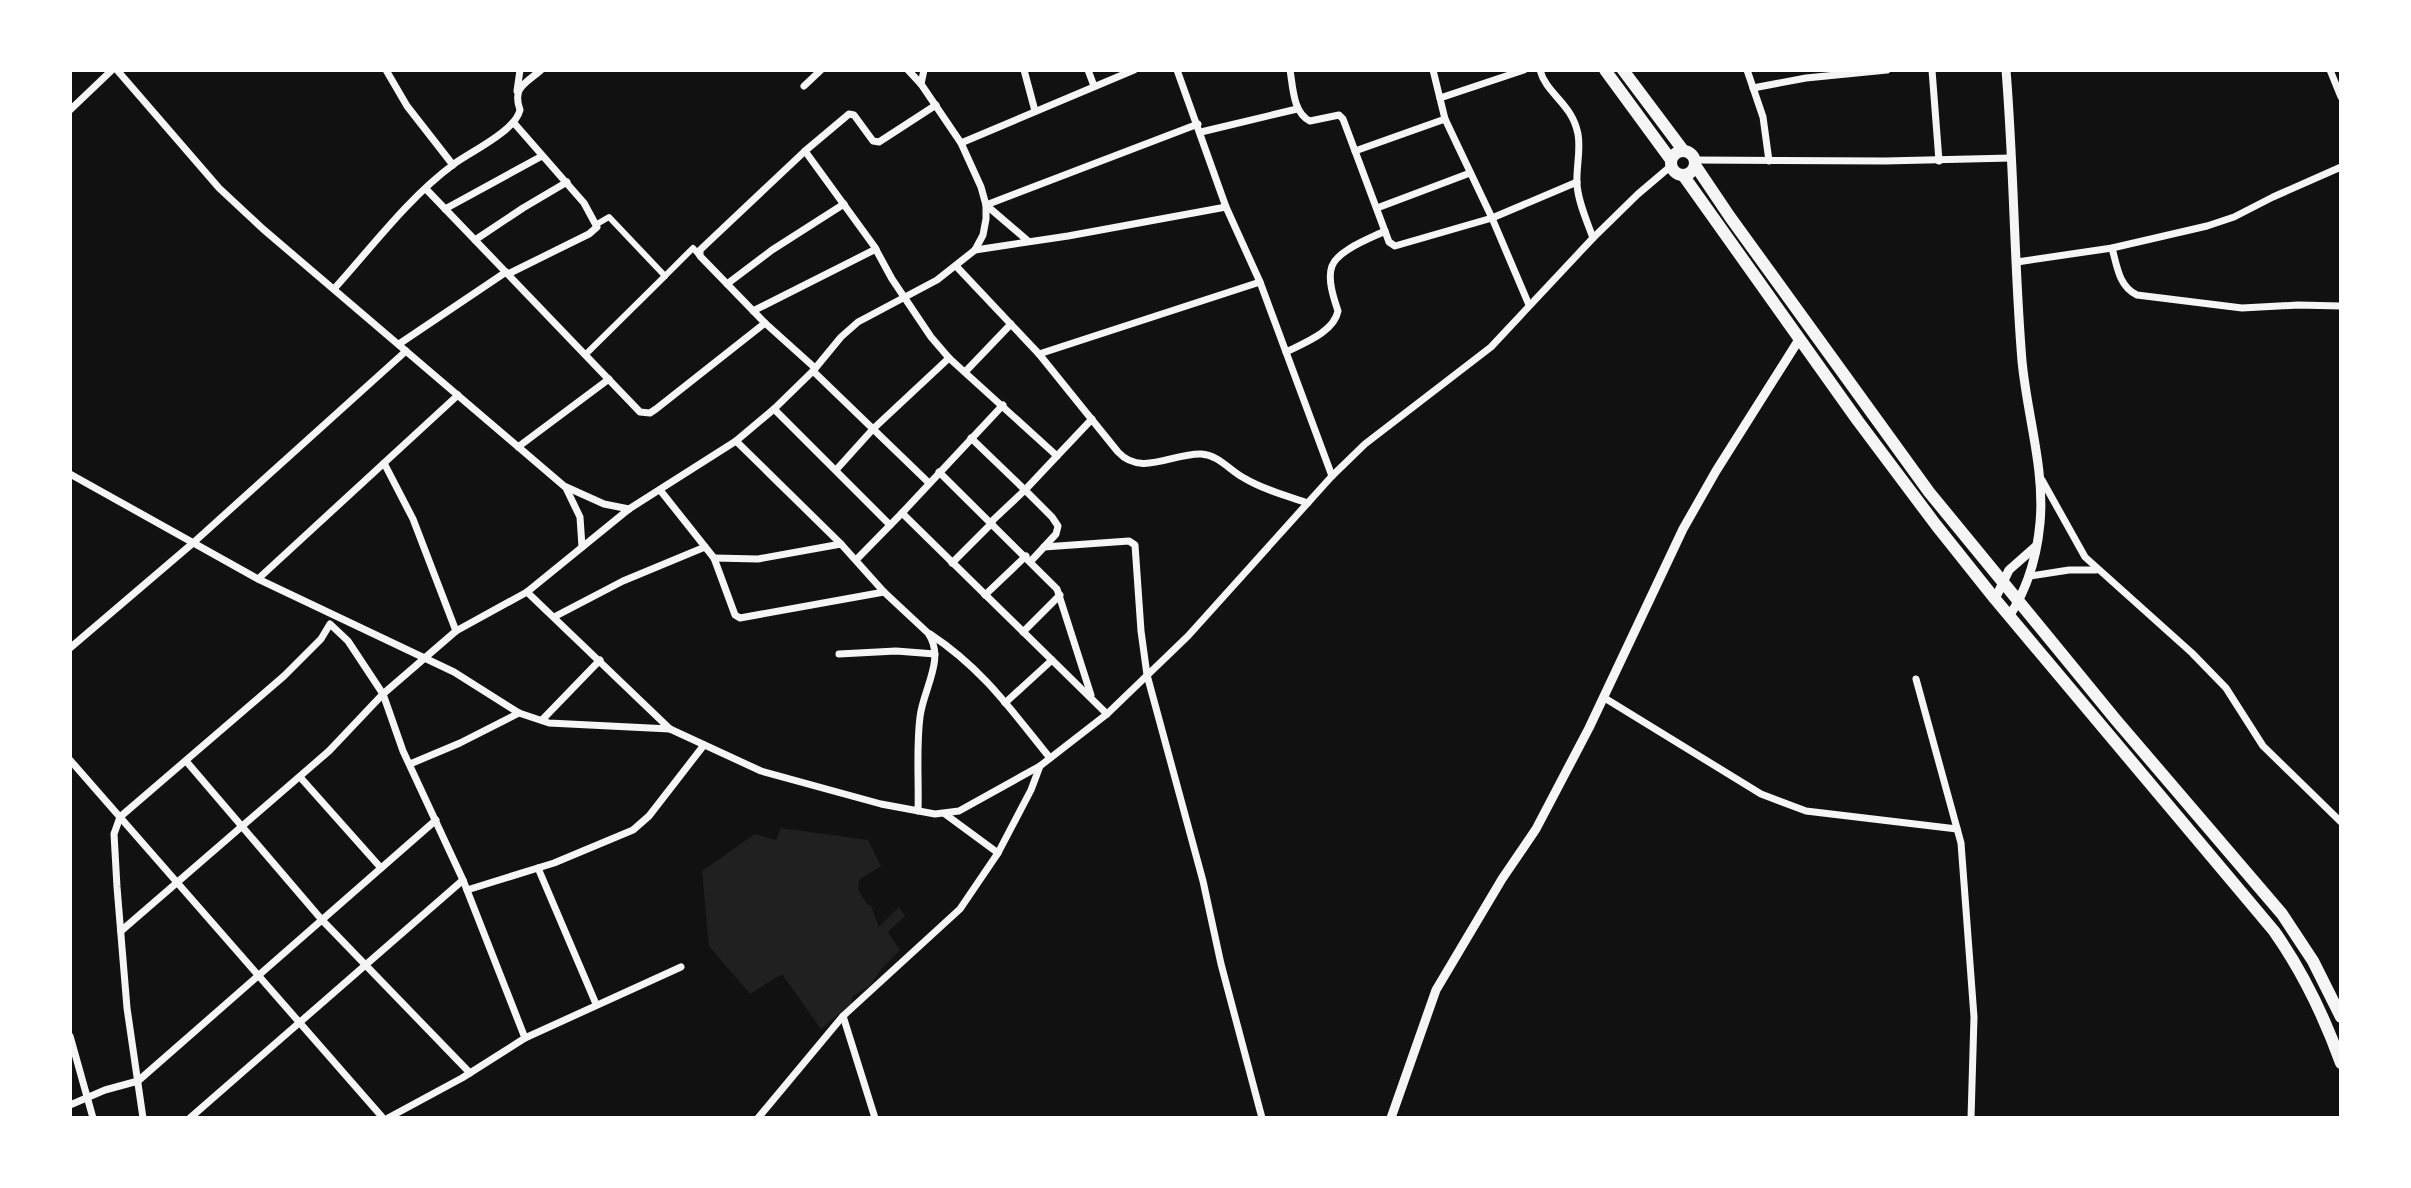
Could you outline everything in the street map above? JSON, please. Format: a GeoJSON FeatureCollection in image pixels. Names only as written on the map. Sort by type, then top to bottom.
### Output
{"type":"FeatureCollection","features":[{"type":"Feature","properties":{"kind":"main road"},"geometry":{"type":"LineString","coordinates":[[1605,70],[1674,171],[1683,175],[1895,472],[1995,599],[2274,931],[2313,994],[2341,1063]]}},
{"type":"Feature","properties":{"kind":"main road"},"geometry":{"type":"LineString","coordinates":[[1623,70],[1683,150],[1692,155],[1730,217],[1899,452],[2116,720],[2282,914],[2313,961],[2341,1017]]}},
{"type":"Feature","properties":{"kind":"main road"},"geometry":{"type":"LineString","coordinates":[[1671,163],[1673,155],[1683,150]]}},
{"type":"Feature","properties":{"kind":"main road"},"geometry":{"type":"LineString","coordinates":[[1683,175],[1693,170],[1695,162]]}},
{"type":"Feature","properties":{"kind":"street"},"geometry":{"type":"LineString","coordinates":[[70,110],[114,70],[232,201],[518,447],[564,486],[604,504],[629,509]]}},
{"type":"Feature","properties":{"kind":"street"},"geometry":{"type":"LineString","coordinates":[[386,70],[407,106],[453,165]]}},
{"type":"Feature","properties":{"kind":"street"},"geometry":{"type":"LineString","coordinates":[[334,289],[426,189],[453,165],[514,123],[520,110],[516,99],[520,70]]}},
{"type":"Feature","properties":{"kind":"street"},"geometry":{"type":"LineString","coordinates":[[517,91],[541,70]]}},
{"type":"Feature","properties":{"kind":"street"},"geometry":{"type":"LineString","coordinates":[[804,86],[821,70]]}},
{"type":"Feature","properties":{"kind":"street"},"geometry":{"type":"LineString","coordinates":[[121,931],[300,777],[383,694],[456,631],[527,592],[629,509],[736,441],[774,409],[858,322],[937,280],[975,250],[983,235],[986,205],[974,167],[936,105],[908,70]]}},
{"type":"Feature","properties":{"kind":"street"},"geometry":{"type":"LineString","coordinates":[[921,84],[924,70]]}},
{"type":"Feature","properties":{"kind":"street"},"geometry":{"type":"LineString","coordinates":[[1024,70],[1035,111]]}},
{"type":"Feature","properties":{"kind":"street"},"geometry":{"type":"LineString","coordinates":[[1088,70],[1094,86]]}},
{"type":"Feature","properties":{"kind":"street"},"geometry":{"type":"LineString","coordinates":[[961,143],[1134,70]]}},
{"type":"Feature","properties":{"kind":"street"},"geometry":{"type":"LineString","coordinates":[[1177,70],[1226,207],[1260,282],[1332,476]]}},
{"type":"Feature","properties":{"kind":"street"},"geometry":{"type":"LineString","coordinates":[[1290,70],[1297,109],[1306,121],[1335,114],[1341,116],[1389,242],[1395,246],[1492,218],[1577,182]]}},
{"type":"Feature","properties":{"kind":"street"},"geometry":{"type":"LineString","coordinates":[[1433,70],[1445,119],[1529,305]]}},
{"type":"Feature","properties":{"kind":"street"},"geometry":{"type":"LineString","coordinates":[[1440,98],[1524,70]]}},
{"type":"Feature","properties":{"kind":"street"},"geometry":{"type":"LineString","coordinates":[[1540,70],[1544,80],[1564,102],[1578,134],[1577,182],[1593,238]]}},
{"type":"Feature","properties":{"kind":"street"},"geometry":{"type":"LineString","coordinates":[[1747,70],[1763,117],[1769,161]]}},
{"type":"Feature","properties":{"kind":"street"},"geometry":{"type":"LineString","coordinates":[[1753,88],[1806,78],[1887,70]]}},
{"type":"Feature","properties":{"kind":"street"},"geometry":{"type":"LineString","coordinates":[[1932,70],[1939,161]]}},
{"type":"Feature","properties":{"kind":"street"},"geometry":{"type":"LineString","coordinates":[[2006,70],[2025,387],[2039,475],[2040,524],[2030,576],[2010,615]]}},
{"type":"Feature","properties":{"kind":"street"},"geometry":{"type":"LineString","coordinates":[[2330,70],[2341,97]]}},
{"type":"Feature","properties":{"kind":"street"},"geometry":{"type":"LineString","coordinates":[[700,256],[700,250],[849,114],[854,115],[873,141],[879,142],[936,105]]}},
{"type":"Feature","properties":{"kind":"street"},"geometry":{"type":"LineString","coordinates":[[986,205],[1200,128],[1297,109]]}},
{"type":"Feature","properties":{"kind":"street"},"geometry":{"type":"LineString","coordinates":[[1355,151],[1445,119]]}},
{"type":"Feature","properties":{"kind":"street"},"geometry":{"type":"LineString","coordinates":[[514,123],[567,182],[597,224]]}},
{"type":"Feature","properties":{"kind":"street"},"geometry":{"type":"LineString","coordinates":[[805,151],[876,249],[920,322],[949,358],[1057,456]]}},
{"type":"Feature","properties":{"kind":"street"},"geometry":{"type":"LineString","coordinates":[[445,209],[542,156]]}},
{"type":"Feature","properties":{"kind":"street"},"geometry":{"type":"LineString","coordinates":[[1695,162],[2011,158]]}},
{"type":"Feature","properties":{"kind":"street"},"geometry":{"type":"LineString","coordinates":[[527,592],[670,729],[761,771],[881,804],[945,814],[959,811],[1040,766],[1107,714],[1188,636],[1332,476],[1389,424],[1491,347],[1593,238],[1671,163]]}},
{"type":"Feature","properties":{"kind":"street"},"geometry":{"type":"LineString","coordinates":[[2017,262],[2112,248],[2220,222],[2341,167]]}},
{"type":"Feature","properties":{"kind":"street"},"geometry":{"type":"LineString","coordinates":[[1377,208],[1470,173]]}},
{"type":"Feature","properties":{"kind":"street"},"geometry":{"type":"LineString","coordinates":[[475,240],[567,182]]}},
{"type":"Feature","properties":{"kind":"street"},"geometry":{"type":"LineString","coordinates":[[426,189],[640,412],[650,413],[765,323]]}},
{"type":"Feature","properties":{"kind":"street"},"geometry":{"type":"LineString","coordinates":[[727,284],[772,250],[844,204]]}},
{"type":"Feature","properties":{"kind":"street"},"geometry":{"type":"LineString","coordinates":[[986,205],[1028,241]]}},
{"type":"Feature","properties":{"kind":"street"},"geometry":{"type":"LineString","coordinates":[[975,250],[1226,207]]}},
{"type":"Feature","properties":{"kind":"street"},"geometry":{"type":"LineString","coordinates":[[399,344],[507,273],[589,234],[597,224],[609,217],[665,276]]}},
{"type":"Feature","properties":{"kind":"street"},"geometry":{"type":"LineString","coordinates":[[1286,352],[1320,333],[1337,317],[1331,273],[1334,262],[1352,248],[1385,231]]}},
{"type":"Feature","properties":{"kind":"street"},"geometry":{"type":"LineString","coordinates":[[585,355],[693,248],[929,483]]}},
{"type":"Feature","properties":{"kind":"street"},"geometry":{"type":"LineString","coordinates":[[2112,248],[2120,278],[2131,293],[2137,295],[2242,308],[2341,306]]}},
{"type":"Feature","properties":{"kind":"street"},"geometry":{"type":"LineString","coordinates":[[753,311],[876,249]]}},
{"type":"Feature","properties":{"kind":"street"},"geometry":{"type":"LineString","coordinates":[[956,266],[1039,354],[1128,461],[1150,463],[1197,454],[1210,455],[1252,483],[1308,503]]}},
{"type":"Feature","properties":{"kind":"street"},"geometry":{"type":"LineString","coordinates":[[1039,354],[1260,282]]}},
{"type":"Feature","properties":{"kind":"street"},"geometry":{"type":"LineString","coordinates":[[966,371],[1011,324]]}},
{"type":"Feature","properties":{"kind":"street"},"geometry":{"type":"LineString","coordinates":[[1391,1118],[1436,990],[1502,879],[1536,829],[1696,506],[1800,338]]}},
{"type":"Feature","properties":{"kind":"street"},"geometry":{"type":"LineString","coordinates":[[70,648],[193,543],[406,351]]}},
{"type":"Feature","properties":{"kind":"street"},"geometry":{"type":"LineString","coordinates":[[836,470],[873,429],[949,358]]}},
{"type":"Feature","properties":{"kind":"street"},"geometry":{"type":"LineString","coordinates":[[518,447],[609,379]]}},
{"type":"Feature","properties":{"kind":"street"},"geometry":{"type":"LineString","coordinates":[[258,579],[458,395]]}},
{"type":"Feature","properties":{"kind":"street"},"geometry":{"type":"LineString","coordinates":[[856,560],[1003,405]]}},
{"type":"Feature","properties":{"kind":"street"},"geometry":{"type":"LineString","coordinates":[[774,409],[890,525]]}},
{"type":"Feature","properties":{"kind":"street"},"geometry":{"type":"LineString","coordinates":[[952,563],[1092,419]]}},
{"type":"Feature","properties":{"kind":"street"},"geometry":{"type":"LineString","coordinates":[[971,438],[1058,526],[1056,534],[1044,547],[985,595]]}},
{"type":"Feature","properties":{"kind":"street"},"geometry":{"type":"LineString","coordinates":[[736,441],[841,544],[884,592],[928,633],[967,661],[1050,758]]}},
{"type":"Feature","properties":{"kind":"street"},"geometry":{"type":"LineString","coordinates":[[384,463],[413,519],[456,631]]}},
{"type":"Feature","properties":{"kind":"street"},"geometry":{"type":"LineString","coordinates":[[939,472],[1057,589],[1092,699]]}},
{"type":"Feature","properties":{"kind":"street"},"geometry":{"type":"LineString","coordinates":[[70,474],[258,579],[454,672],[519,713],[542,720],[590,726],[670,729]]}},
{"type":"Feature","properties":{"kind":"street"},"geometry":{"type":"LineString","coordinates":[[2039,475],[2073,539],[2096,570],[2192,653],[2226,688],[2263,746],[2341,822]]}},
{"type":"Feature","properties":{"kind":"street"},"geometry":{"type":"LineString","coordinates":[[564,486],[580,517],[582,547]]}},
{"type":"Feature","properties":{"kind":"street"},"geometry":{"type":"LineString","coordinates":[[660,490],[714,558],[735,615],[740,618],[884,592]]}},
{"type":"Feature","properties":{"kind":"street"},"geometry":{"type":"LineString","coordinates":[[902,513],[1107,714]]}},
{"type":"Feature","properties":{"kind":"street"},"geometry":{"type":"LineString","coordinates":[[1044,547],[1121,541],[1134,543],[1147,675],[1200,868],[1231,1005],[1262,1118]]}},
{"type":"Feature","properties":{"kind":"street"},"geometry":{"type":"LineString","coordinates":[[714,558],[758,559],[841,544]]}},
{"type":"Feature","properties":{"kind":"street"},"geometry":{"type":"LineString","coordinates":[[554,617],[623,581],[705,547]]}},
{"type":"Feature","properties":{"kind":"street"},"geometry":{"type":"LineString","coordinates":[[1995,599],[2009,570],[2035,547]]}},
{"type":"Feature","properties":{"kind":"street"},"geometry":{"type":"LineString","coordinates":[[2030,576],[2069,570],[2096,570]]}},
{"type":"Feature","properties":{"kind":"street"},"geometry":{"type":"LineString","coordinates":[[1023,632],[1060,595]]}},
{"type":"Feature","properties":{"kind":"street"},"geometry":{"type":"LineString","coordinates":[[143,1118],[127,1008],[121,931],[114,834],[120,817],[284,676],[321,639],[334,615]]}},
{"type":"Feature","properties":{"kind":"street"},"geometry":{"type":"LineString","coordinates":[[330,624],[348,641],[383,694],[410,764],[463,880],[525,1038]]}},
{"type":"Feature","properties":{"kind":"street"},"geometry":{"type":"LineString","coordinates":[[918,811],[920,717],[935,654],[933,640],[928,633]]}},
{"type":"Feature","properties":{"kind":"street"},"geometry":{"type":"LineString","coordinates":[[839,654],[896,651],[935,654]]}},
{"type":"Feature","properties":{"kind":"street"},"geometry":{"type":"LineString","coordinates":[[542,720],[600,660]]}},
{"type":"Feature","properties":{"kind":"street"},"geometry":{"type":"LineString","coordinates":[[1005,703],[1052,660]]}},
{"type":"Feature","properties":{"kind":"street"},"geometry":{"type":"LineString","coordinates":[[1916,679],[1957,829],[1966,885],[1974,1017],[1971,1118]]}},
{"type":"Feature","properties":{"kind":"street"},"geometry":{"type":"LineString","coordinates":[[1603,697],[1761,794],[1791,807],[1957,829]]}},
{"type":"Feature","properties":{"kind":"street"},"geometry":{"type":"LineString","coordinates":[[410,764],[519,713]]}},
{"type":"Feature","properties":{"kind":"street"},"geometry":{"type":"LineString","coordinates":[[467,890],[538,868],[633,830],[649,816],[704,745]]}},
{"type":"Feature","properties":{"kind":"street"},"geometry":{"type":"LineString","coordinates":[[70,760],[385,1118],[470,1073],[525,1038],[681,967]]}},
{"type":"Feature","properties":{"kind":"street"},"geometry":{"type":"LineString","coordinates":[[186,761],[322,920],[470,1073]]}},
{"type":"Feature","properties":{"kind":"street"},"geometry":{"type":"LineString","coordinates":[[758,1118],[768,1114],[818,1044],[843,1016],[960,909],[998,853],[1040,766]]}},
{"type":"Feature","properties":{"kind":"street"},"geometry":{"type":"LineString","coordinates":[[300,777],[381,868]]}},
{"type":"Feature","properties":{"kind":"street"},"geometry":{"type":"LineString","coordinates":[[945,814],[998,853]]}},
{"type":"Feature","properties":{"kind":"street"},"geometry":{"type":"LineString","coordinates":[[70,1105],[105,1090],[138,1081],[436,820]]}},
{"type":"Feature","properties":{"kind":"street"},"geometry":{"type":"LineString","coordinates":[[538,868],[596,1004]]}},
{"type":"Feature","properties":{"kind":"street"},"geometry":{"type":"LineString","coordinates":[[190,1118],[463,880]]}},
{"type":"Feature","properties":{"kind":"street"},"geometry":{"type":"LineString","coordinates":[[843,1016],[875,1118]]}},
{"type":"Feature","properties":{"kind":"street"},"geometry":{"type":"LineString","coordinates":[[71,1040],[93,1118]]}},
{"type":"Feature","properties":{"kind":"shaded area"},"geometry":{"type":"Polygon","coordinates":[[[781,828],[868,840],[881,866],[859,880],[858,890],[871,906],[879,927],[899,907],[905,916],[888,932],[900,950],[870,986],[853,996],[851,1004],[821,1029],[782,974],[750,994],[709,946],[702,871],[755,834],[776,840],[781,828]]]}}]}
